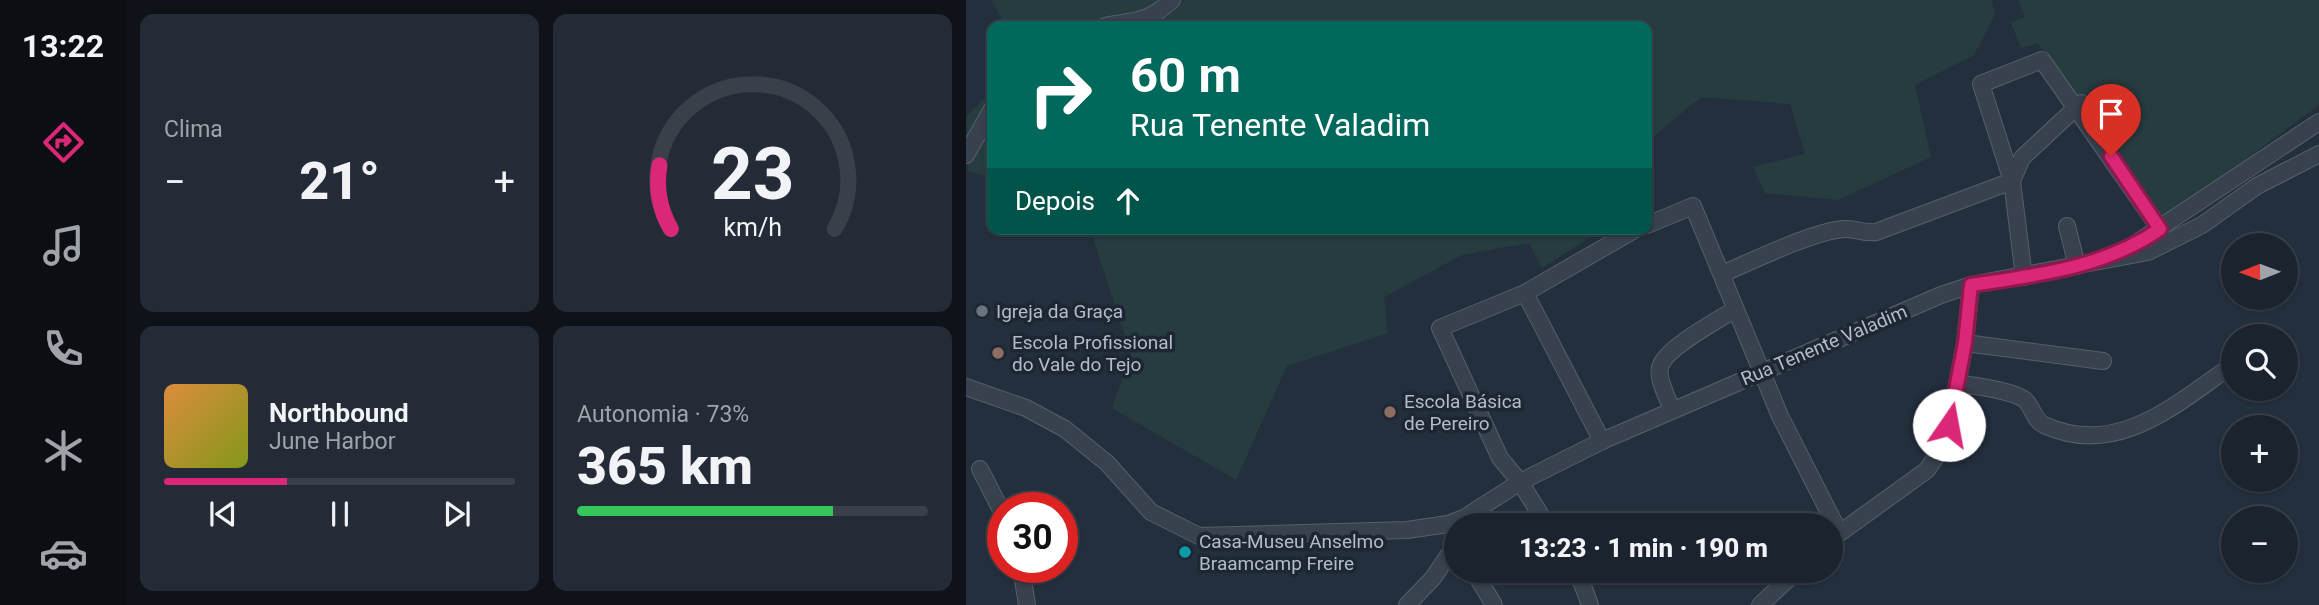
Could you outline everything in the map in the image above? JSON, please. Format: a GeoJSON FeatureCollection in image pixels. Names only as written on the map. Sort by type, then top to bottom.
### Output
{"type":"FeatureCollection","features":[{"type":"Feature","properties":{"kind":"street"},"geometry":{"type":"LineString","coordinates":[[1139,21],[1172,0]]}},
{"type":"Feature","properties":{"kind":"street"},"geometry":{"type":"LineString","coordinates":[[2024,277],[2012,181],[1981,84],[2042,60],[2078,106],[2160,229]]}},
{"type":"Feature","properties":{"kind":"street"},"geometry":{"type":"LineString","coordinates":[[1722,274],[1785,247],[1843,229],[1860,233],[1876,232],[2012,181],[2022,158],[2078,106]]}},
{"type":"Feature","properties":{"kind":"street"},"geometry":{"type":"LineString","coordinates":[[966,155],[987,118]]}},
{"type":"Feature","properties":{"kind":"street"},"geometry":{"type":"LineString","coordinates":[[2105,260],[2132,248],[2319,122]]}},
{"type":"Feature","properties":{"kind":"street","name":"Rua Tenente Valadim"},"geometry":{"type":"LineString","coordinates":[[1475,513],[1520,482],[1602,441],[1971,285],[2148,252],[2202,225],[2257,186],[2319,154]]}},
{"type":"Feature","properties":{"kind":"street"},"geometry":{"type":"LineString","coordinates":[[1652,223],[1693,206],[1760,372],[1824,513]]}},
{"type":"Feature","properties":{"kind":"street"},"geometry":{"type":"LineString","coordinates":[[2067,226],[2077,266]]}},
{"type":"Feature","properties":{"kind":"street"},"geometry":{"type":"LineString","coordinates":[[1539,513],[1520,482],[1500,458],[1440,328],[1525,292],[1625,235]]}},
{"type":"Feature","properties":{"kind":"street"},"geometry":{"type":"LineString","coordinates":[[1843,530],[1933,464],[1945,441],[1965,343],[1971,285]]}},
{"type":"Feature","properties":{"kind":"street"},"geometry":{"type":"LineString","coordinates":[[1525,292],[1602,441]]}},
{"type":"Feature","properties":{"kind":"street"},"geometry":{"type":"LineString","coordinates":[[1672,410],[1660,376],[1661,363],[1684,342],[1734,310]]}},
{"type":"Feature","properties":{"kind":"street"},"geometry":{"type":"LineString","coordinates":[[1965,343],[2103,361]]}},
{"type":"Feature","properties":{"kind":"street"},"geometry":{"type":"LineString","coordinates":[[1957,383],[2019,396],[2041,423],[2068,434],[2089,436],[2152,421],[2221,373]]}},
{"type":"Feature","properties":{"kind":"street","name":"Rua Tenente Valadim"},"geometry":{"type":"LineString","coordinates":[[966,387],[1026,408],[1065,429],[1107,463],[1151,512],[1199,536],[1407,530],[1444,525]]}},
{"type":"Feature","properties":{"kind":"street"},"geometry":{"type":"LineString","coordinates":[[980,469],[992,492]]}},
{"type":"Feature","properties":{"kind":"street"},"geometry":{"type":"LineString","coordinates":[[1407,605],[1433,578],[1444,562]]}},
{"type":"Feature","properties":{"kind":"street"},"geometry":{"type":"LineString","coordinates":[[1024,583],[1027,605]]}},
{"type":"Feature","properties":{"kind":"street"},"geometry":{"type":"LineString","coordinates":[[1481,583],[1494,605]]}},
{"type":"Feature","properties":{"kind":"street"},"geometry":{"type":"LineString","coordinates":[[1582,583],[1590,605]]}},
{"type":"Feature","properties":{"kind":"street"},"geometry":{"type":"LineString","coordinates":[[1760,605],[1783,583]]}},
{"type":"Feature","properties":{"kind":"green space"},"geometry":{"type":"Polygon","coordinates":[[[991,0],[1992,0],[1995,15],[1974,55],[1915,85],[1931,157],[1838,200],[1765,193],[1753,167],[1805,154],[1790,104],[1701,97],[1652,138],[1652,21],[1003,21],[991,0]]]}},
{"type":"Feature","properties":{"kind":"green space"},"geometry":{"type":"Polygon","coordinates":[[[2018,0],[2319,0],[2319,105],[2162,222],[2038,43],[2021,48],[2011,23],[2025,17],[2018,0]]]}},
{"type":"Feature","properties":{"kind":"green space"},"geometry":{"type":"Polygon","coordinates":[[[987,96],[987,177],[968,171],[966,117],[987,96]]]}},
{"type":"Feature","properties":{"kind":"green space"},"geometry":{"type":"Polygon","coordinates":[[[1092,235],[1594,235],[1542,268],[1529,243],[1462,255],[1384,297],[1388,333],[1287,366],[1236,480],[1112,408],[1131,354],[1092,235]]]}},
{"type":"Feature","properties":{"kind":"place","name":"Igreja da Graça"},"geometry":{"type":"Point","coordinates":[982,311]}},
{"type":"Feature","properties":{"kind":"place","name":"Escola Profissional do Vale do Tejo"},"geometry":{"type":"Point","coordinates":[998,353]}},
{"type":"Feature","properties":{"kind":"place","name":"Escola Básica de Pereiro"},"geometry":{"type":"Point","coordinates":[1390,412]}},
{"type":"Feature","properties":{"kind":"place","name":"Casa-Museu Anselmo Braamcamp Freire"},"geometry":{"type":"Point","coordinates":[1185,552]}},
{"type":"Feature","properties":{"kind":"route"},"geometry":{"type":"LineString","coordinates":[[1949,425],[1965,343],[1971,285],[2105,260],[2132,248],[2160,229],[2111,156]]}}]}
